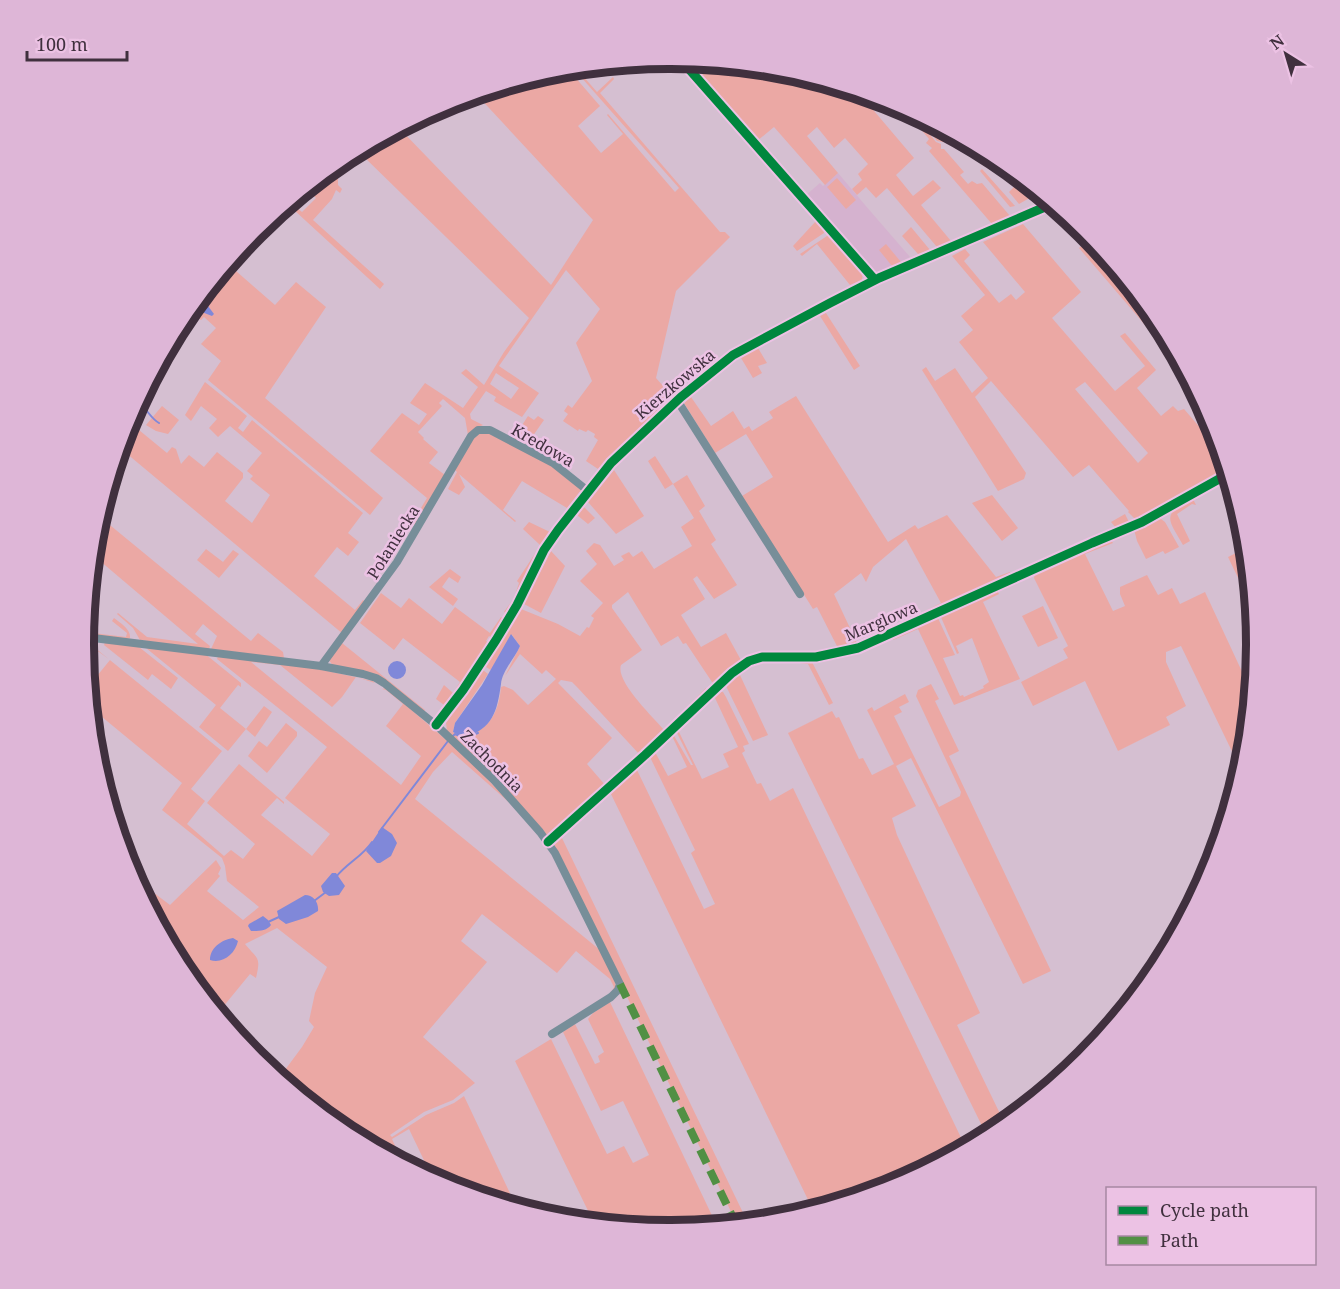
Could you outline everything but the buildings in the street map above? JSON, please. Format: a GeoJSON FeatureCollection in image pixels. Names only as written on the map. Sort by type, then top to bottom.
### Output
{"type":"FeatureCollection","features":[{"type":"Feature","properties":{"kind":"street"},"geometry":{"type":"LineString","coordinates":[[689,70],[875,280]]}},
{"type":"Feature","properties":{"kind":"street","name":"Kierzkowska"},"geometry":{"type":"LineString","coordinates":[[436,725],[480,665],[517,605],[544,550],[588,491],[624,449],[677,400],[739,352],[875,280],[1044,208]]}},
{"type":"Feature","properties":{"kind":"street"},"geometry":{"type":"LineString","coordinates":[[677,400],[800,594]]}},
{"type":"Feature","properties":{"kind":"street","name":"Kredowa"},"geometry":{"type":"LineString","coordinates":[[481,429],[489,430],[554,463],[588,491]]}},
{"type":"Feature","properties":{"kind":"street","name":"Połaniecka"},"geometry":{"type":"LineString","coordinates":[[321,666],[398,562],[471,436],[481,429]]}},
{"type":"Feature","properties":{"kind":"street","name":"Marglowa"},"geometry":{"type":"LineString","coordinates":[[548,842],[732,673],[749,661],[762,657],[816,657],[858,648],[1148,519],[1221,478]]}},
{"type":"Feature","properties":{"kind":"street","name":"Zachodnia"},"geometry":{"type":"LineString","coordinates":[[94,638],[321,666],[376,678],[436,725],[494,780],[548,842],[620,984],[611,997],[552,1034]]}},
{"type":"Feature","properties":{"kind":"shaded area"},"geometry":{"type":"Polygon","coordinates":[[[683,69],[686,69],[826,230],[797,251],[793,246],[816,221],[683,69]]]}},
{"type":"Feature","properties":{"kind":"shaded area"},"geometry":{"type":"Polygon","coordinates":[[[693,70],[782,80],[869,105],[914,158],[896,175],[913,196],[933,180],[941,188],[921,205],[951,241],[937,247],[887,188],[876,198],[866,187],[857,195],[852,189],[862,180],[858,174],[868,164],[845,138],[834,148],[817,127],[807,136],[838,173],[825,185],[774,127],[757,141],[693,70]]]}},
{"type":"Feature","properties":{"kind":"shaded area"},"geometry":{"type":"Polygon","coordinates":[[[580,76],[583,76],[597,92],[613,77],[614,79],[600,93],[720,232],[725,232],[730,237],[676,291],[656,378],[672,396],[598,469],[586,461],[598,440],[594,437],[595,434],[588,430],[586,432],[579,429],[578,431],[563,421],[568,414],[564,411],[568,405],[572,408],[592,381],[576,343],[600,309],[566,270],[499,366],[539,393],[522,417],[494,401],[496,397],[486,391],[470,414],[471,419],[483,425],[468,435],[465,418],[443,399],[439,403],[442,406],[418,432],[438,452],[429,463],[445,475],[416,526],[412,523],[427,498],[370,451],[402,413],[419,425],[427,414],[410,403],[425,383],[463,408],[478,387],[461,373],[466,369],[484,385],[529,318],[364,157],[405,134],[551,285],[593,220],[482,101],[521,89],[575,77],[600,106],[578,126],[601,153],[623,134],[608,114],[675,192],[679,188],[580,76]],[[496,373],[490,384],[511,399],[519,388],[496,373]]]}},
{"type":"Feature","properties":{"kind":"shaded area"},"geometry":{"type":"Polygon","coordinates":[[[917,124],[925,128],[936,142],[941,144],[941,149],[944,149],[964,172],[960,175],[968,184],[972,181],[977,184],[982,183],[1010,216],[992,224],[929,151],[932,148],[926,143],[929,139],[917,124]]]}},
{"type":"Feature","properties":{"kind":"shaded area"},"geometry":{"type":"Polygon","coordinates":[[[928,130],[946,140],[937,141],[928,130]]]}},
{"type":"Feature","properties":{"kind":"shaded area"},"geometry":{"type":"Polygon","coordinates":[[[348,167],[338,178],[338,185],[342,189],[340,193],[336,190],[332,199],[313,220],[384,284],[380,289],[294,210],[297,207],[302,212],[316,198],[312,194],[348,167]]]}},
{"type":"Feature","properties":{"kind":"shaded area"},"geometry":{"type":"Polygon","coordinates":[[[982,169],[1015,206],[1010,207],[980,171],[982,169]]]}},
{"type":"Feature","properties":{"kind":"shaded area"},"geometry":{"type":"Polygon","coordinates":[[[838,173],[910,257],[878,272],[867,268],[805,196],[820,183],[823,186],[838,173]]]}},
{"type":"Feature","properties":{"kind":"shaded area"},"geometry":{"type":"Polygon","coordinates":[[[837,178],[856,200],[846,209],[827,187],[837,178]]]}},
{"type":"Feature","properties":{"kind":"shaded area"},"geometry":{"type":"Polygon","coordinates":[[[1016,185],[1031,197],[1019,204],[1009,192],[1016,185]]]}},
{"type":"Feature","properties":{"kind":"shaded area"},"geometry":{"type":"Polygon","coordinates":[[[1023,224],[1081,292],[1052,318],[1115,391],[1145,366],[1120,336],[1125,333],[1156,370],[1137,388],[1161,416],[1173,406],[1178,411],[1184,409],[1206,434],[1220,475],[1184,496],[1177,495],[1174,497],[1176,501],[1138,522],[1089,465],[1073,477],[991,381],[975,397],[1026,473],[1024,479],[998,491],[922,370],[926,367],[935,381],[955,368],[972,393],[988,378],[959,342],[973,330],[961,316],[985,295],[952,256],[965,249],[970,255],[964,261],[999,303],[1011,294],[1016,300],[1025,292],[983,242],[1023,224]],[[1085,382],[1075,389],[1138,463],[1148,453],[1085,382]]]}},
{"type":"Feature","properties":{"kind":"shaded area"},"geometry":{"type":"Polygon","coordinates":[[[911,227],[930,250],[918,254],[902,236],[911,227]]]}},
{"type":"Feature","properties":{"kind":"shaded area"},"geometry":{"type":"Polygon","coordinates":[[[830,234],[863,271],[862,280],[850,285],[817,244],[802,256],[800,254],[830,234]]]}},
{"type":"Feature","properties":{"kind":"shaded area"},"geometry":{"type":"Polygon","coordinates":[[[886,244],[901,262],[892,266],[879,250],[886,244]]]}},
{"type":"Feature","properties":{"kind":"shaded area"},"geometry":{"type":"Polygon","coordinates":[[[1083,244],[1103,265],[1127,294],[1158,340],[1079,248],[1083,244]]]}},
{"type":"Feature","properties":{"kind":"shaded area"},"geometry":{"type":"Polygon","coordinates":[[[234,269],[275,305],[296,282],[326,307],[265,398],[383,498],[370,515],[208,380],[221,361],[201,344],[216,328],[204,317],[201,320],[197,317],[234,269]]]}},
{"type":"Feature","properties":{"kind":"shaded area"},"geometry":{"type":"Polygon","coordinates":[[[826,313],[860,366],[854,370],[820,316],[826,313]]]}},
{"type":"Feature","properties":{"kind":"shaded area"},"geometry":{"type":"Polygon","coordinates":[[[758,348],[767,363],[758,366],[762,373],[753,378],[741,358],[758,348]]]}},
{"type":"Feature","properties":{"kind":"shaded area"},"geometry":{"type":"Polygon","coordinates":[[[205,382],[247,416],[238,428],[243,432],[252,420],[363,513],[348,533],[359,542],[348,556],[337,547],[314,576],[355,610],[363,600],[366,603],[343,634],[127,454],[137,428],[167,453],[172,447],[176,449],[181,464],[189,455],[204,467],[217,452],[243,473],[243,478],[225,501],[252,523],[270,495],[250,479],[253,476],[247,471],[262,453],[230,426],[218,437],[209,428],[217,419],[201,406],[191,421],[185,415],[205,382]]]}},
{"type":"Feature","properties":{"kind":"shaded area"},"geometry":{"type":"Polygon","coordinates":[[[796,396],[888,542],[915,525],[918,529],[947,515],[996,577],[1010,572],[1011,577],[925,616],[923,612],[941,603],[906,539],[873,567],[866,582],[861,573],[834,594],[857,643],[862,641],[863,644],[839,650],[817,607],[813,609],[742,496],[773,477],[746,434],[715,453],[684,403],[691,397],[711,426],[733,411],[744,429],[749,426],[752,431],[773,418],[769,412],[796,396]]]}},
{"type":"Feature","properties":{"kind":"shaded area"},"geometry":{"type":"Polygon","coordinates":[[[162,406],[179,420],[168,434],[146,425],[162,406]]]}},
{"type":"Feature","properties":{"kind":"shaded area"},"geometry":{"type":"Polygon","coordinates":[[[528,416],[534,420],[538,416],[544,420],[530,440],[524,444],[513,439],[528,416]]]}},
{"type":"Feature","properties":{"kind":"shaded area"},"geometry":{"type":"Polygon","coordinates":[[[480,433],[490,434],[546,462],[582,489],[567,508],[522,481],[503,510],[515,522],[459,474],[465,487],[459,495],[448,489],[457,472],[455,470],[472,440],[480,433]]]}},
{"type":"Feature","properties":{"kind":"shaded area"},"geometry":{"type":"Polygon","coordinates":[[[655,456],[673,484],[665,489],[648,461],[655,456]]]}},
{"type":"Feature","properties":{"kind":"shaded area"},"geometry":{"type":"Polygon","coordinates":[[[614,470],[644,516],[616,534],[588,502],[614,470]]]}},
{"type":"Feature","properties":{"kind":"shaded area"},"geometry":{"type":"Polygon","coordinates":[[[687,475],[705,506],[699,511],[716,540],[711,544],[737,585],[714,599],[697,576],[693,579],[705,599],[681,615],[701,647],[726,633],[742,662],[714,685],[686,643],[683,644],[678,636],[661,646],[628,592],[612,605],[642,650],[621,665],[624,680],[636,699],[664,730],[706,688],[706,693],[640,755],[572,682],[561,680],[558,683],[612,738],[587,764],[606,786],[547,836],[447,731],[446,723],[483,670],[488,674],[455,723],[453,732],[464,738],[480,730],[491,719],[498,705],[501,687],[513,690],[528,705],[556,679],[546,670],[542,674],[520,654],[505,676],[520,646],[512,635],[491,670],[486,667],[521,609],[580,636],[587,627],[589,628],[594,618],[591,616],[603,603],[580,581],[597,564],[586,551],[594,543],[600,545],[614,566],[624,560],[621,556],[629,552],[633,557],[642,551],[654,569],[692,546],[681,527],[694,518],[673,484],[687,475]]]}},
{"type":"Feature","properties":{"kind":"shaded area"},"geometry":{"type":"Polygon","coordinates":[[[992,495],[1018,528],[1002,541],[972,503],[992,495]]]}},
{"type":"Feature","properties":{"kind":"shaded area"},"geometry":{"type":"Polygon","coordinates":[[[1192,497],[1196,505],[1192,504],[1177,514],[1190,541],[1183,545],[1170,518],[1176,509],[1192,497]]]}},
{"type":"Feature","properties":{"kind":"shaded area"},"geometry":{"type":"Polygon","coordinates":[[[583,506],[595,518],[588,524],[577,515],[583,506]]]}},
{"type":"Feature","properties":{"kind":"shaded area"},"geometry":{"type":"Polygon","coordinates":[[[1125,514],[1130,524],[1117,529],[1111,522],[1125,514]]]}},
{"type":"Feature","properties":{"kind":"shaded area"},"geometry":{"type":"Polygon","coordinates":[[[1161,519],[1179,547],[1146,559],[1134,529],[1161,519]]]}},
{"type":"Feature","properties":{"kind":"shaded area"},"geometry":{"type":"Polygon","coordinates":[[[529,522],[550,532],[540,545],[523,529],[529,522]]]}},
{"type":"Feature","properties":{"kind":"shaded area"},"geometry":{"type":"Polygon","coordinates":[[[108,523],[251,641],[258,633],[283,652],[284,658],[211,649],[217,636],[203,624],[195,634],[210,646],[209,649],[140,640],[133,628],[117,614],[147,637],[198,644],[100,561],[108,523]]]}},
{"type":"Feature","properties":{"kind":"shaded area"},"geometry":{"type":"Polygon","coordinates":[[[1110,538],[1113,543],[1085,554],[1113,611],[1125,606],[1120,587],[1147,575],[1158,595],[1172,588],[1180,604],[1205,592],[1244,677],[1241,720],[1234,756],[1181,646],[1166,652],[1166,662],[1186,706],[1166,717],[1170,725],[1118,751],[1085,681],[1033,706],[1021,682],[1068,658],[1063,649],[1068,646],[1034,578],[1035,574],[1110,538]]]}},
{"type":"Feature","properties":{"kind":"shaded area"},"geometry":{"type":"Polygon","coordinates":[[[206,549],[223,562],[233,550],[239,554],[219,578],[197,560],[206,549]]]}},
{"type":"Feature","properties":{"kind":"shaded area"},"geometry":{"type":"Polygon","coordinates":[[[551,551],[565,566],[541,613],[524,604],[551,551]]]}},
{"type":"Feature","properties":{"kind":"shaded area"},"geometry":{"type":"Polygon","coordinates":[[[536,552],[515,594],[519,583],[517,581],[536,552]]]}},
{"type":"Feature","properties":{"kind":"shaded area"},"geometry":{"type":"Polygon","coordinates":[[[1238,552],[1242,587],[1228,557],[1238,552]]]}},
{"type":"Feature","properties":{"kind":"shaded area"},"geometry":{"type":"Polygon","coordinates":[[[450,569],[461,577],[458,583],[449,577],[442,587],[458,599],[453,606],[429,587],[450,569]]]}},
{"type":"Feature","properties":{"kind":"shaded area"},"geometry":{"type":"Polygon","coordinates":[[[996,589],[999,594],[983,602],[1020,679],[954,705],[918,629],[893,640],[893,636],[937,616],[955,655],[943,658],[960,696],[964,697],[984,688],[983,686],[989,682],[972,638],[956,646],[959,653],[957,654],[940,615],[996,589]]]}},
{"type":"Feature","properties":{"kind":"shaded area"},"geometry":{"type":"Polygon","coordinates":[[[381,593],[401,608],[409,598],[442,624],[455,607],[490,633],[501,617],[503,619],[492,638],[489,636],[486,641],[489,643],[455,690],[460,682],[403,638],[394,650],[360,623],[381,593]]]}},
{"type":"Feature","properties":{"kind":"shaded area"},"geometry":{"type":"Polygon","coordinates":[[[1043,606],[1058,638],[1038,647],[1022,616],[1043,606]]]}},
{"type":"Feature","properties":{"kind":"shaded area"},"geometry":{"type":"Polygon","coordinates":[[[114,618],[122,624],[127,629],[130,638],[94,635],[95,633],[126,637],[127,633],[112,621],[114,618]]]}},
{"type":"Feature","properties":{"kind":"shaded area"},"geometry":{"type":"Polygon","coordinates":[[[105,642],[139,647],[178,678],[171,689],[152,674],[148,680],[104,645],[105,642]]]}},
{"type":"Feature","properties":{"kind":"shaded area"},"geometry":{"type":"Polygon","coordinates":[[[342,643],[425,710],[424,712],[379,677],[333,666],[329,660],[342,643]]]}},
{"type":"Feature","properties":{"kind":"shaded area"},"geometry":{"type":"Polygon","coordinates":[[[146,648],[204,653],[241,683],[241,687],[238,685],[220,708],[246,729],[228,751],[199,727],[216,705],[146,648]]]}},
{"type":"Feature","properties":{"kind":"shaded area"},"geometry":{"type":"Polygon","coordinates":[[[218,656],[314,668],[356,677],[332,707],[280,665],[251,662],[401,785],[421,756],[386,726],[403,704],[382,689],[386,688],[466,757],[513,806],[452,752],[433,772],[415,799],[600,950],[612,972],[615,990],[612,995],[600,1003],[594,1002],[606,998],[614,987],[610,979],[576,951],[557,973],[482,914],[461,941],[487,962],[423,1037],[475,1083],[453,1100],[424,1112],[390,1135],[392,1137],[426,1115],[464,1096],[512,1197],[427,1166],[409,1129],[392,1139],[398,1152],[382,1143],[320,1101],[284,1071],[314,1027],[309,1021],[315,993],[327,967],[277,928],[245,944],[258,962],[256,978],[250,974],[223,1007],[213,995],[191,964],[155,900],[157,898],[150,890],[170,905],[216,860],[221,868],[218,874],[220,876],[207,891],[243,920],[259,907],[227,881],[222,858],[162,810],[182,783],[99,714],[96,677],[110,660],[222,751],[191,789],[205,801],[187,824],[224,856],[231,850],[243,859],[255,844],[207,803],[239,764],[284,802],[284,804],[277,798],[261,815],[312,856],[330,834],[285,798],[327,747],[217,659],[218,656]]]}},
{"type":"Feature","properties":{"kind":"shaded area"},"geometry":{"type":"Polygon","coordinates":[[[768,659],[754,663],[739,673],[768,735],[753,741],[725,684],[750,663],[768,659]]]}},
{"type":"Feature","properties":{"kind":"shaded area"},"geometry":{"type":"Polygon","coordinates":[[[773,660],[812,662],[833,703],[829,705],[808,664],[773,660]]]}},
{"type":"Feature","properties":{"kind":"shaded area"},"geometry":{"type":"Polygon","coordinates":[[[931,684],[939,699],[935,701],[959,751],[949,756],[1051,971],[1023,984],[911,758],[896,766],[916,806],[892,818],[897,835],[980,1013],[957,1025],[1001,1115],[983,1127],[788,733],[832,711],[836,718],[839,717],[859,759],[863,758],[872,775],[894,764],[867,710],[872,707],[874,711],[905,694],[909,702],[899,707],[902,712],[894,716],[939,807],[960,796],[961,792],[916,696],[918,690],[931,684]]]}},
{"type":"Feature","properties":{"kind":"shaded area"},"geometry":{"type":"Polygon","coordinates":[[[444,685],[453,693],[444,705],[436,699],[444,685]]]}},
{"type":"Feature","properties":{"kind":"shaded area"},"geometry":{"type":"Polygon","coordinates":[[[717,691],[723,692],[749,744],[743,746],[745,751],[742,753],[757,784],[761,783],[770,801],[793,788],[962,1140],[925,1161],[890,1176],[809,1202],[610,792],[637,770],[704,909],[715,904],[691,853],[695,850],[650,757],[655,752],[668,776],[687,767],[673,734],[693,765],[676,731],[678,730],[702,779],[729,767],[723,754],[738,747],[715,698],[711,696],[717,691]]]}},
{"type":"Feature","properties":{"kind":"shaded area"},"geometry":{"type":"Polygon","coordinates":[[[264,706],[272,712],[255,737],[246,729],[264,706]]]}},
{"type":"Feature","properties":{"kind":"shaded area"},"geometry":{"type":"Polygon","coordinates":[[[286,723],[297,732],[297,736],[267,773],[248,756],[259,741],[267,747],[286,723]]]}},
{"type":"Feature","properties":{"kind":"shaded area"},"geometry":{"type":"Polygon","coordinates":[[[561,836],[744,1215],[733,1216],[554,846],[555,841],[561,836]]]}},
{"type":"Feature","properties":{"kind":"shaded area"},"geometry":{"type":"Polygon","coordinates":[[[610,1002],[713,1218],[632,1219],[590,1214],[515,1061],[551,1039],[607,1154],[624,1146],[633,1163],[649,1155],[623,1101],[601,1111],[563,1032],[575,1024],[595,1064],[600,1062],[598,1056],[604,1052],[588,1019],[610,1002]]]}},
{"type":"Feature","properties":{"kind":"water"},"geometry":{"type":"Polygon","coordinates":[[[206,304],[214,314],[212,316],[201,312],[206,304]]]}},
{"type":"Feature","properties":{"kind":"water"},"geometry":{"type":"Polygon","coordinates":[[[511,634],[520,646],[502,679],[498,703],[492,718],[474,734],[464,738],[453,732],[455,723],[482,685],[511,634]]]}},
{"type":"Feature","properties":{"kind":"water"},"geometry":{"type":"Polygon","coordinates":[[[397,661],[403,664],[406,670],[403,676],[397,679],[391,676],[388,670],[391,664],[397,661]]]}},
{"type":"Feature","properties":{"kind":"water"},"geometry":{"type":"Polygon","coordinates":[[[382,827],[392,834],[397,843],[391,856],[377,863],[366,851],[382,827]]]}},
{"type":"Feature","properties":{"kind":"water"},"geometry":{"type":"Polygon","coordinates":[[[332,873],[336,873],[345,886],[339,895],[329,896],[323,892],[321,886],[332,873]]]}},
{"type":"Feature","properties":{"kind":"water"},"geometry":{"type":"Polygon","coordinates":[[[305,895],[315,900],[318,911],[286,924],[279,919],[277,911],[305,895]]]}},
{"type":"Feature","properties":{"kind":"water"},"geometry":{"type":"Polygon","coordinates":[[[263,916],[271,925],[265,930],[251,931],[249,924],[263,916]]]}},
{"type":"Feature","properties":{"kind":"water"},"geometry":{"type":"Polygon","coordinates":[[[233,938],[238,941],[228,957],[219,961],[210,960],[217,945],[233,938]]]}},
{"type":"Feature","properties":{"kind":"waterway"},"geometry":{"type":"LineString","coordinates":[[145,409],[159,423]]}},
{"type":"Feature","properties":{"kind":"waterway"},"geometry":{"type":"LineString","coordinates":[[453,736],[455,734],[464,738],[478,733]]}},
{"type":"Feature","properties":{"kind":"waterway"},"geometry":{"type":"LineString","coordinates":[[379,832],[448,741]]}},
{"type":"Feature","properties":{"kind":"waterway"},"geometry":{"type":"LineString","coordinates":[[336,877],[372,842]]}},
{"type":"Feature","properties":{"kind":"waterway"},"geometry":{"type":"LineString","coordinates":[[314,901],[326,892]]}},
{"type":"Feature","properties":{"kind":"waterway"},"geometry":{"type":"LineString","coordinates":[[268,922],[279,917]]}},
{"type":"Feature","properties":{"kind":"marked path"},"geometry":{"type":"LineString","coordinates":[[620,984],[732,1216]]}},
{"type":"Feature","properties":{"kind":"cycle path"},"geometry":{"type":"LineString","coordinates":[[689,70],[875,280]]}},
{"type":"Feature","properties":{"kind":"cycle path"},"geometry":{"type":"LineString","coordinates":[[436,725],[463,690],[496,640],[517,605],[544,550],[558,530],[611,463],[681,397],[733,355],[830,303],[879,278],[1044,208]]}},
{"type":"Feature","properties":{"kind":"cycle path"},"geometry":{"type":"LineString","coordinates":[[548,842],[732,673],[749,661],[762,657],[816,657],[858,648],[1142,522],[1221,478]]}}]}
